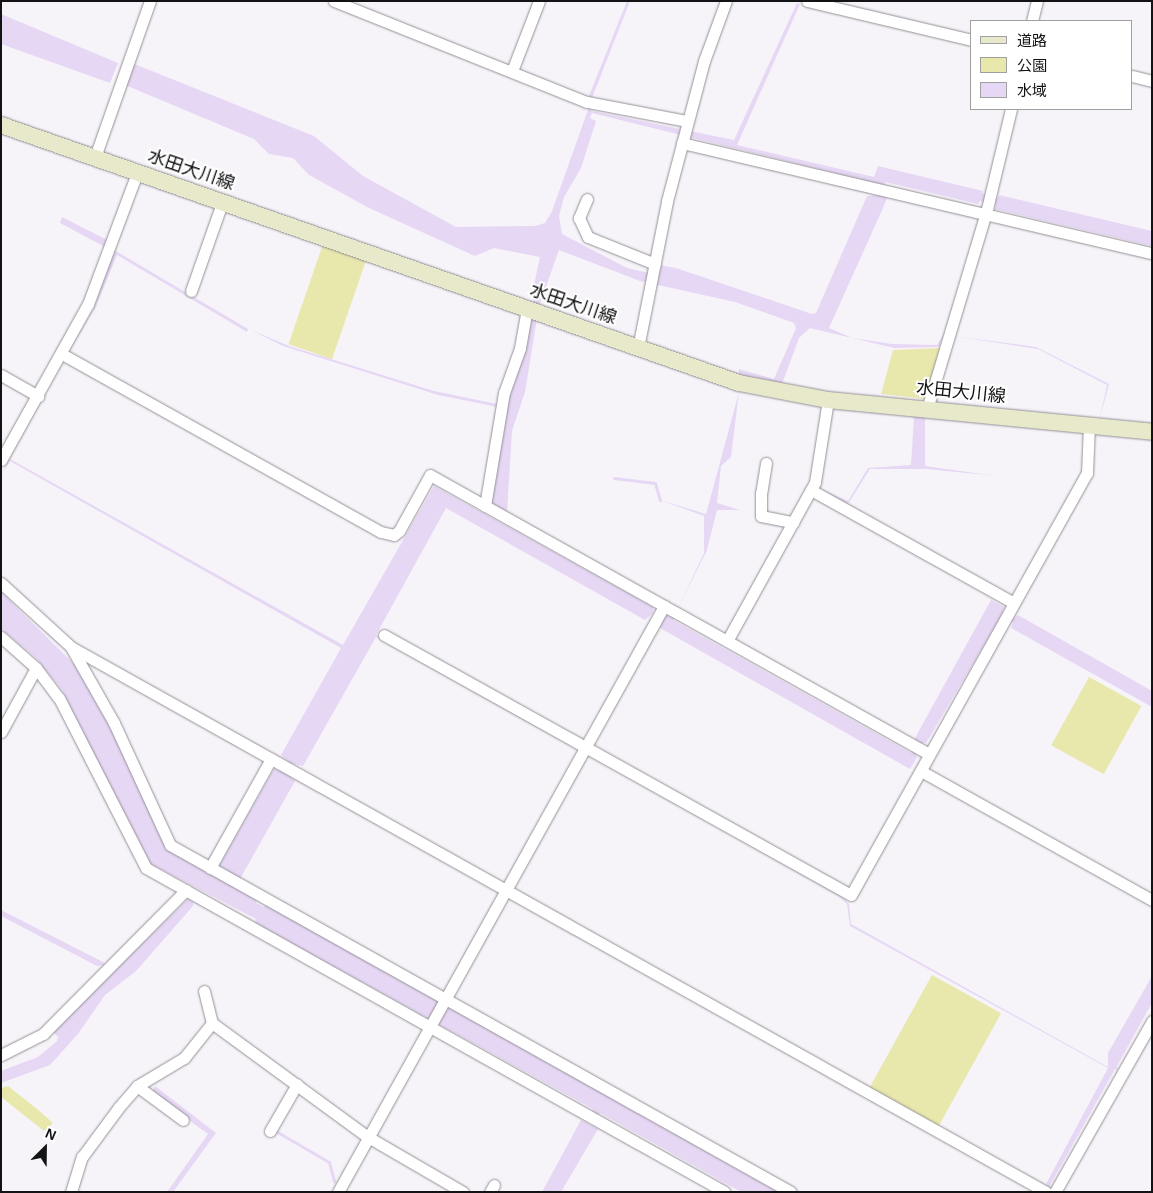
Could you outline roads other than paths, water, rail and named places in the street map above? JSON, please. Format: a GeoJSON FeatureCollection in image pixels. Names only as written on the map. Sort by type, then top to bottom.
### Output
{"type":"FeatureCollection","features":[{"type":"Feature","properties":{"kind":"main road","name":"水田大川線"},"geometry":{"type":"LineString","coordinates":[[1,125],[739,383],[828,400],[1152,432]]}},
{"type":"Feature","properties":{"kind":"street"},"geometry":{"type":"LineString","coordinates":[[95,157],[150,1]]}},
{"type":"Feature","properties":{"kind":"street"},"geometry":{"type":"LineString","coordinates":[[334,1],[587,102],[687,122]]}},
{"type":"Feature","properties":{"kind":"street"},"geometry":{"type":"LineString","coordinates":[[512,72],[539,1]]}},
{"type":"Feature","properties":{"kind":"street"},"geometry":{"type":"LineString","coordinates":[[638,348],[687,122],[726,1]]}},
{"type":"Feature","properties":{"kind":"street"},"geometry":{"type":"LineString","coordinates":[[807,1],[970,40]]}},
{"type":"Feature","properties":{"kind":"street"},"geometry":{"type":"LineString","coordinates":[[1032,20],[1037,1]]}},
{"type":"Feature","properties":{"kind":"street"},"geometry":{"type":"LineString","coordinates":[[1133,76],[1152,81]]}},
{"type":"Feature","properties":{"kind":"street"},"geometry":{"type":"LineString","coordinates":[[927,409],[993,190],[1011,110]]}},
{"type":"Feature","properties":{"kind":"street"},"geometry":{"type":"LineString","coordinates":[[683,140],[987,211],[1152,253]]}},
{"type":"Feature","properties":{"kind":"street"},"geometry":{"type":"LineString","coordinates":[[1,460],[62,354],[88,304],[137,173]]}},
{"type":"Feature","properties":{"kind":"street"},"geometry":{"type":"LineString","coordinates":[[587,199],[580,218],[588,237],[655,264]]}},
{"type":"Feature","properties":{"kind":"street"},"geometry":{"type":"LineString","coordinates":[[191,291],[222,203]]}},
{"type":"Feature","properties":{"kind":"street"},"geometry":{"type":"LineString","coordinates":[[485,506],[504,392],[520,348],[527,309]]}},
{"type":"Feature","properties":{"kind":"street"},"geometry":{"type":"LineString","coordinates":[[62,354],[381,532],[394,535],[399,531],[430,475],[929,754]]}},
{"type":"Feature","properties":{"kind":"street"},"geometry":{"type":"LineString","coordinates":[[1,375],[38,396]]}},
{"type":"Feature","properties":{"kind":"street"},"geometry":{"type":"LineString","coordinates":[[727,641],[815,482],[828,400]]}},
{"type":"Feature","properties":{"kind":"street"},"geometry":{"type":"LineString","coordinates":[[384,635],[851,894],[1087,473],[1089,426]]}},
{"type":"Feature","properties":{"kind":"street"},"geometry":{"type":"LineString","coordinates":[[766,464],[760,493],[761,516],[793,522]]}},
{"type":"Feature","properties":{"kind":"street"},"geometry":{"type":"LineString","coordinates":[[811,490],[1014,603]]}},
{"type":"Feature","properties":{"kind":"street"},"geometry":{"type":"LineString","coordinates":[[1,582],[71,647],[1046,1192]]}},
{"type":"Feature","properties":{"kind":"street"},"geometry":{"type":"LineString","coordinates":[[352,1192],[340,1189],[584,746],[664,606]]}},
{"type":"Feature","properties":{"kind":"street"},"geometry":{"type":"LineString","coordinates":[[1,637],[36,668],[59,698],[146,868],[430,1024],[725,1192]]}},
{"type":"Feature","properties":{"kind":"street"},"geometry":{"type":"LineString","coordinates":[[71,647],[114,723],[170,845],[443,1000],[791,1192]]}},
{"type":"Feature","properties":{"kind":"street"},"geometry":{"type":"LineString","coordinates":[[2,729],[36,668]]}},
{"type":"Feature","properties":{"kind":"street"},"geometry":{"type":"LineString","coordinates":[[210,868],[271,759]]}},
{"type":"Feature","properties":{"kind":"street"},"geometry":{"type":"LineString","coordinates":[[920,771],[1152,900]]}},
{"type":"Feature","properties":{"kind":"street"},"geometry":{"type":"LineString","coordinates":[[1,1055],[42,1034],[186,890]]}},
{"type":"Feature","properties":{"kind":"street"},"geometry":{"type":"LineString","coordinates":[[204,991],[212,1023],[368,1137],[463,1192]]}},
{"type":"Feature","properties":{"kind":"street"},"geometry":{"type":"LineString","coordinates":[[1056,1192],[1152,1022]]}},
{"type":"Feature","properties":{"kind":"street"},"geometry":{"type":"LineString","coordinates":[[71,1192],[82,1157],[137,1086],[184,1058],[212,1023]]}},
{"type":"Feature","properties":{"kind":"street"},"geometry":{"type":"LineString","coordinates":[[270,1131],[297,1084]]}},
{"type":"Feature","properties":{"kind":"street"},"geometry":{"type":"LineString","coordinates":[[137,1086],[183,1120]]}},
{"type":"Feature","properties":{"kind":"water"},"geometry":{"type":"Polygon","coordinates":[[[627,1],[630,1],[592,98],[589,96],[627,1]]]}},
{"type":"Feature","properties":{"kind":"water"},"geometry":{"type":"Polygon","coordinates":[[[797,3],[800,4],[737,145],[874,177],[878,166],[983,191],[982,193],[998,198],[999,195],[1152,231],[1152,246],[995,209],[996,205],[980,201],[978,204],[885,182],[884,185],[592,113],[590,118],[596,121],[581,168],[564,197],[559,216],[562,234],[627,268],[657,275],[660,265],[676,268],[812,314],[816,313],[867,196],[881,195],[887,198],[829,328],[852,338],[810,328],[799,338],[782,384],[738,378],[739,369],[774,379],[796,328],[794,323],[735,302],[640,281],[559,250],[539,306],[525,392],[512,431],[507,513],[488,503],[508,385],[534,306],[532,294],[540,257],[494,248],[475,256],[369,208],[309,175],[293,158],[269,154],[254,139],[125,85],[132,63],[314,136],[363,176],[456,227],[535,226],[545,223],[552,211],[589,107],[592,111],[734,140],[797,3]]]}},
{"type":"Feature","properties":{"kind":"water"},"geometry":{"type":"Polygon","coordinates":[[[1,14],[118,63],[110,83],[1,44],[1,14]]]}},
{"type":"Feature","properties":{"kind":"water"},"geometry":{"type":"Polygon","coordinates":[[[62,217],[107,240],[105,247],[60,223],[62,217]]]}},
{"type":"Feature","properties":{"kind":"water"},"geometry":{"type":"Polygon","coordinates":[[[114,250],[248,329],[247,332],[117,255],[95,309],[69,352],[94,309],[114,250]]]}},
{"type":"Feature","properties":{"kind":"water"},"geometry":{"type":"Polygon","coordinates":[[[251,330],[289,346],[434,391],[497,404],[498,407],[438,395],[283,346],[251,330]]]}},
{"type":"Feature","properties":{"kind":"water"},"geometry":{"type":"Polygon","coordinates":[[[944,334],[939,347],[894,348],[852,338],[892,344],[937,345],[944,334]]]}},
{"type":"Feature","properties":{"kind":"water"},"geometry":{"type":"Polygon","coordinates":[[[953,336],[1036,347],[1109,384],[1099,422],[1107,385],[1038,349],[953,336]]]}},
{"type":"Feature","properties":{"kind":"water"},"geometry":{"type":"Polygon","coordinates":[[[62,363],[10,459],[343,645],[434,486],[653,607],[653,613],[645,620],[446,508],[376,635],[577,750],[376,637],[303,766],[290,763],[281,755],[341,648],[10,461],[1,475],[62,363]]]}},
{"type":"Feature","properties":{"kind":"water"},"geometry":{"type":"Polygon","coordinates":[[[739,392],[731,457],[721,466],[717,503],[740,510],[717,510],[707,550],[678,608],[704,553],[704,516],[660,500],[706,514],[739,392]]]}},
{"type":"Feature","properties":{"kind":"water"},"geometry":{"type":"Polygon","coordinates":[[[914,416],[925,417],[925,466],[996,476],[927,469],[870,469],[848,504],[819,488],[848,501],[868,468],[911,465],[914,416]]]}},
{"type":"Feature","properties":{"kind":"water"},"geometry":{"type":"Polygon","coordinates":[[[1,592],[75,665],[115,737],[168,850],[257,900],[256,903],[264,907],[266,904],[778,1192],[741,1192],[600,1113],[598,1116],[593,1113],[593,1109],[255,923],[256,919],[147,862],[62,690],[35,657],[1,629],[1,592]]]}},
{"type":"Feature","properties":{"kind":"water"},"geometry":{"type":"Polygon","coordinates":[[[991,600],[1004,607],[1002,615],[926,743],[917,743],[915,738],[991,600]]]}},
{"type":"Feature","properties":{"kind":"water"},"geometry":{"type":"Polygon","coordinates":[[[1018,615],[1152,691],[1152,707],[1011,628],[1013,623],[1010,621],[1018,615]]]}},
{"type":"Feature","properties":{"kind":"water"},"geometry":{"type":"Polygon","coordinates":[[[667,616],[674,617],[673,620],[911,753],[914,750],[917,757],[910,769],[660,628],[661,618],[667,616]]]}},
{"type":"Feature","properties":{"kind":"water"},"geometry":{"type":"Polygon","coordinates":[[[586,753],[838,894],[849,904],[851,924],[1108,1067],[1108,1053],[1152,976],[1152,1003],[1117,1066],[1118,1071],[1115,1069],[1049,1187],[1046,1184],[1108,1068],[850,926],[847,904],[839,896],[586,753]]]}},
{"type":"Feature","properties":{"kind":"water"},"geometry":{"type":"Polygon","coordinates":[[[274,769],[288,773],[295,781],[240,879],[219,866],[274,769]]]}},
{"type":"Feature","properties":{"kind":"water"},"geometry":{"type":"Polygon","coordinates":[[[188,899],[193,901],[193,906],[136,971],[105,995],[78,1034],[50,1065],[1,1083],[1,1071],[38,1057],[57,1041],[58,1037],[52,1031],[188,899]]]}},
{"type":"Feature","properties":{"kind":"water"},"geometry":{"type":"Polygon","coordinates":[[[1,910],[106,965],[97,966],[1,916],[1,910]]]}},
{"type":"Feature","properties":{"kind":"water"},"geometry":{"type":"Polygon","coordinates":[[[155,1086],[216,1133],[173,1192],[167,1192],[208,1134],[151,1093],[155,1086]]]}},
{"type":"Feature","properties":{"kind":"water"},"geometry":{"type":"Polygon","coordinates":[[[581,1120],[598,1129],[561,1192],[542,1192],[581,1120]]]}},
{"type":"Feature","properties":{"kind":"waterway"},"geometry":{"type":"LineString","coordinates":[[614,478],[655,483],[660,500]]}},
{"type":"Feature","properties":{"kind":"waterway"},"geometry":{"type":"LineString","coordinates":[[274,1130],[329,1162],[334,1181]]}}]}
